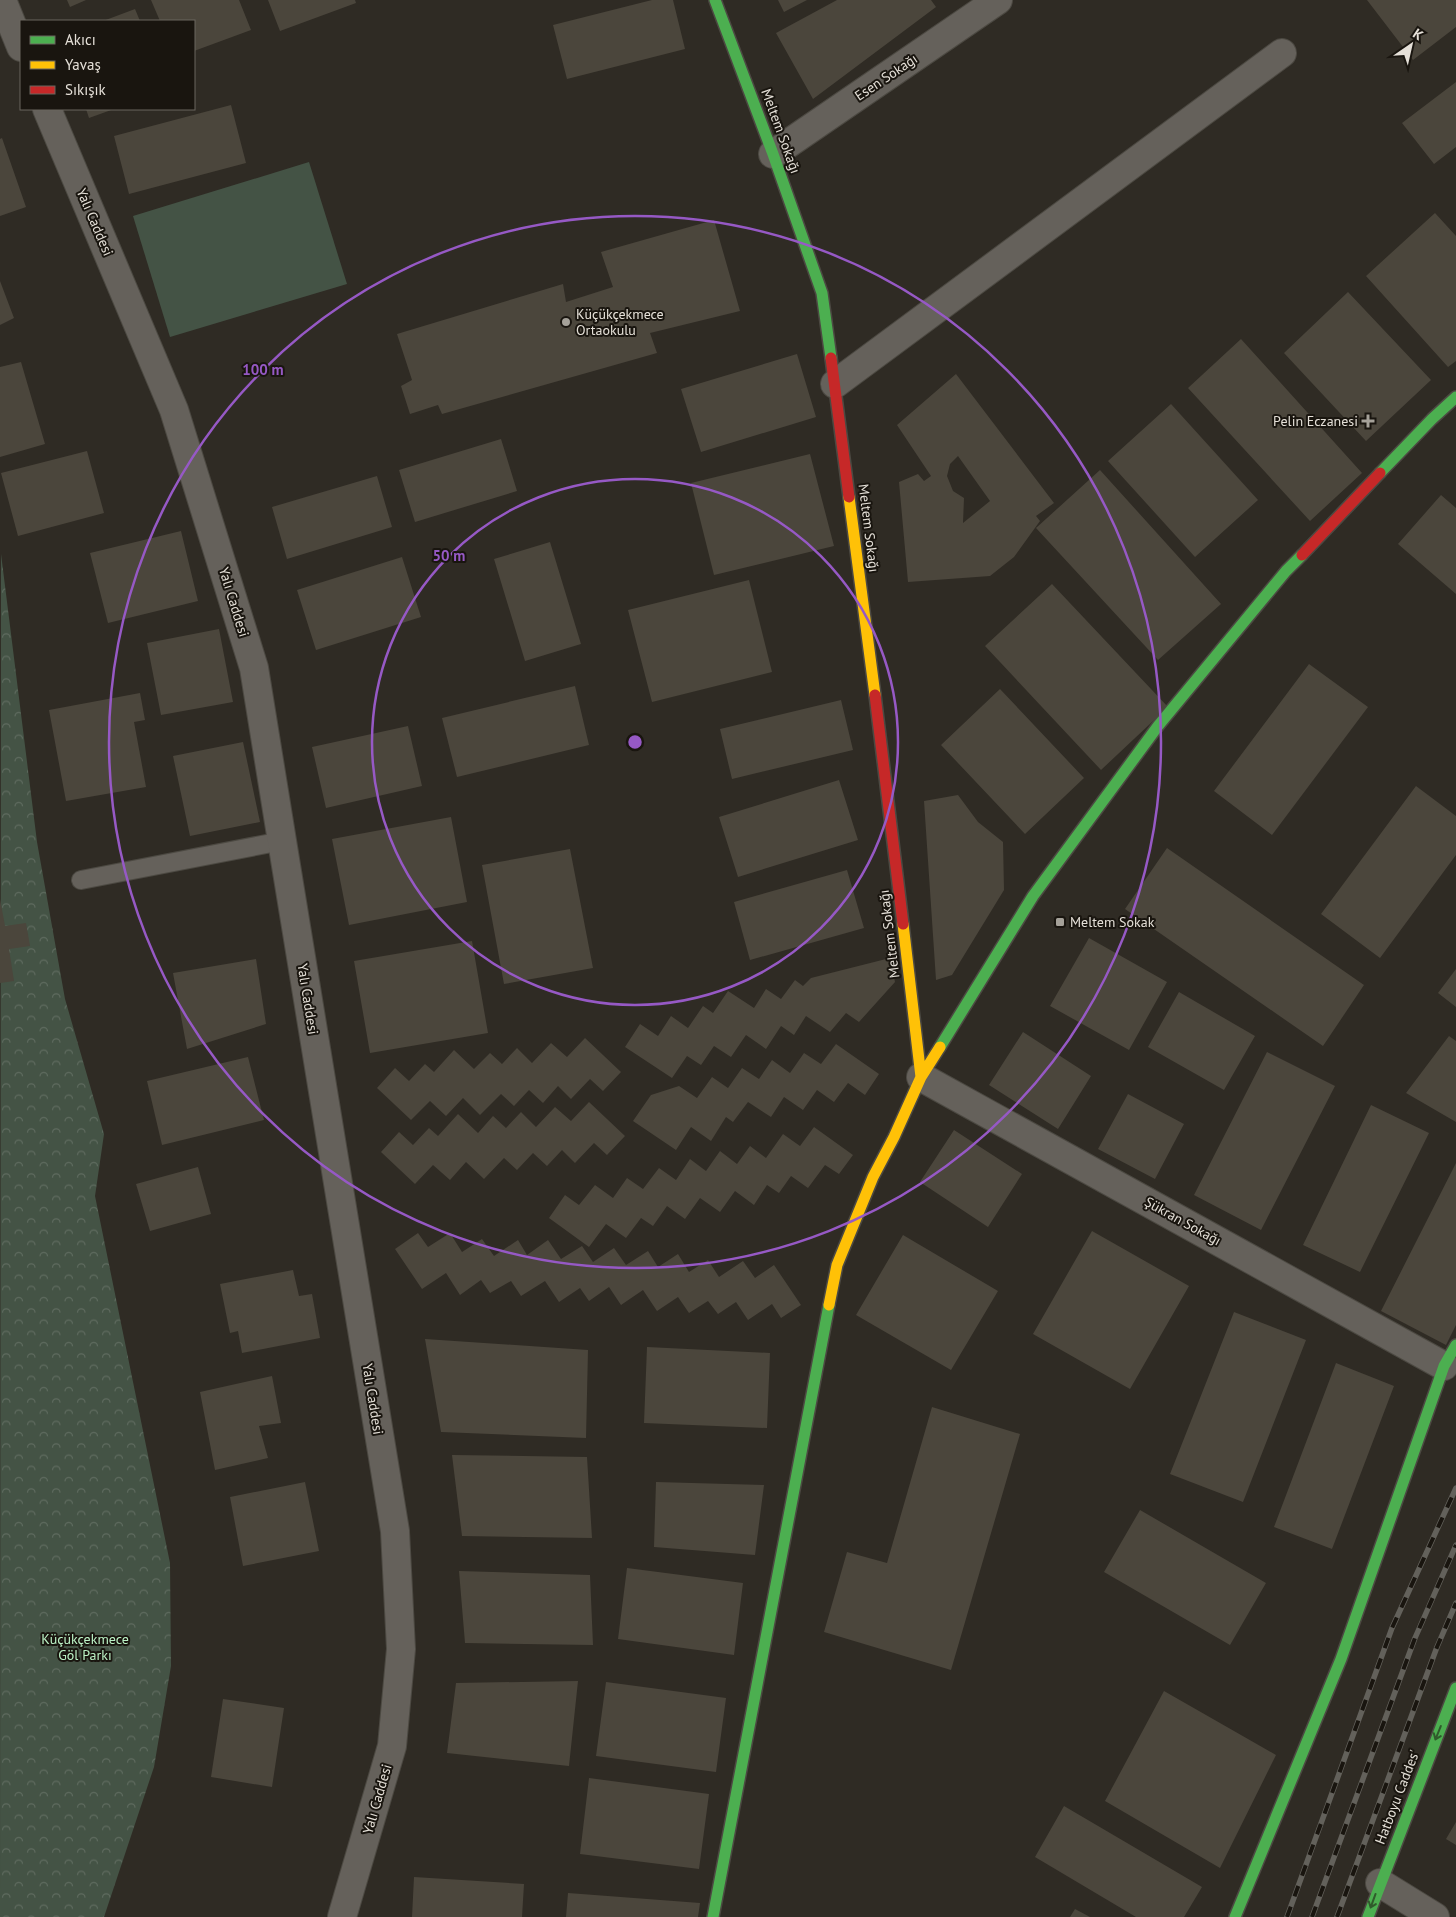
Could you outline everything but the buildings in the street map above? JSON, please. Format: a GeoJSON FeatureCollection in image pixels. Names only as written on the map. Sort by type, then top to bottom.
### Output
{"type":"FeatureCollection","features":[{"type":"Feature","properties":{"kind":"street"},"geometry":{"type":"LineString","coordinates":[[2,0],[20,45]]}},
{"type":"Feature","properties":{"kind":"street","name":"Meltem Sokağı"},"geometry":{"type":"LineString","coordinates":[[715,0],[774,154],[822,293],[876,701],[921,1077]]}},
{"type":"Feature","properties":{"kind":"street","name":"Esen Sokağı"},"geometry":{"type":"LineString","coordinates":[[774,154],[998,0]]}},
{"type":"Feature","properties":{"kind":"street"},"geometry":{"type":"LineString","coordinates":[[835,384],[1282,53]]}},
{"type":"Feature","properties":{"kind":"street","name":"Yalı Caddesi"},"geometry":{"type":"LineString","coordinates":[[47,110],[174,410],[254,668],[394,1531],[401,1649],[392,1746],[342,1917]]}},
{"type":"Feature","properties":{"kind":"street"},"geometry":{"type":"LineString","coordinates":[[713,1917],[837,1265],[873,1177],[894,1137],[921,1077],[1033,896],[1158,726],[1286,571],[1456,397]]}},
{"type":"Feature","properties":{"kind":"street","name":"Şükran Sokağı"},"geometry":{"type":"LineString","coordinates":[[921,1077],[1450,1355]]}},
{"type":"Feature","properties":{"kind":"street"},"geometry":{"type":"LineString","coordinates":[[1236,1917],[1342,1660],[1450,1355]]}},
{"type":"Feature","properties":{"kind":"street","name":"Hatboyu Caddes'"},"geometry":{"type":"LineString","coordinates":[[1368,1917],[1456,1688]]}},
{"type":"Feature","properties":{"kind":"street"},"geometry":{"type":"LineString","coordinates":[[1380,1883],[1435,1917]]}},
{"type":"Feature","properties":{"kind":"lane"},"geometry":{"type":"LineString","coordinates":[[81,880],[282,841]]}},
{"type":"Feature","properties":{"kind":"green space"},"geometry":{"type":"Polygon","coordinates":[[[309,162],[347,284],[170,337],[133,216],[309,162]]]}},
{"type":"Feature","properties":{"kind":"green space","name":"Küçükçekmece Göl Parkı"},"geometry":{"type":"Polygon","coordinates":[[[1,554],[37,842],[65,999],[104,1134],[95,1196],[170,1563],[171,1666],[154,1767],[104,1917],[0,1917],[1,554]]]}},
{"type":"Feature","properties":{"kind":"railway"},"geometry":{"type":"LineString","coordinates":[[1287,1917],[1392,1628],[1456,1488]]}},
{"type":"Feature","properties":{"kind":"railway"},"geometry":{"type":"LineString","coordinates":[[1312,1917],[1415,1638],[1456,1545]]}},
{"type":"Feature","properties":{"kind":"railway"},"geometry":{"type":"LineString","coordinates":[[1337,1917],[1437,1647],[1456,1603]]}},
{"type":"Feature","properties":{"kind":"traffic: fast"},"geometry":{"type":"LineString","coordinates":[[715,0],[773,154],[822,293],[831,358]]}},
{"type":"Feature","properties":{"kind":"traffic: fast"},"geometry":{"type":"LineString","coordinates":[[1380,473],[1456,397]]}},
{"type":"Feature","properties":{"kind":"traffic: fast"},"geometry":{"type":"LineString","coordinates":[[940,1047],[1033,896],[1158,726],[1286,571],[1302,555]]}},
{"type":"Feature","properties":{"kind":"traffic: fast"},"geometry":{"type":"LineString","coordinates":[[713,1917],[829,1305]]}},
{"type":"Feature","properties":{"kind":"traffic: fast"},"geometry":{"type":"LineString","coordinates":[[1235,1917],[1341,1659],[1444,1366],[1456,1345]]}},
{"type":"Feature","properties":{"kind":"traffic: fast"},"geometry":{"type":"LineString","coordinates":[[1368,1917],[1456,1688]]}},
{"type":"Feature","properties":{"kind":"traffic: slow"},"geometry":{"type":"LineString","coordinates":[[849,497],[875,695]]}},
{"type":"Feature","properties":{"kind":"traffic: slow"},"geometry":{"type":"LineString","coordinates":[[903,924],[921,1077]]}},
{"type":"Feature","properties":{"kind":"traffic: slow"},"geometry":{"type":"LineString","coordinates":[[829,1305],[837,1265],[873,1177],[894,1137],[921,1077],[940,1047]]}},
{"type":"Feature","properties":{"kind":"traffic: jam"},"geometry":{"type":"LineString","coordinates":[[831,358],[849,497]]}},
{"type":"Feature","properties":{"kind":"traffic: jam"},"geometry":{"type":"LineString","coordinates":[[1302,555],[1380,473]]}},
{"type":"Feature","properties":{"kind":"traffic: jam"},"geometry":{"type":"LineString","coordinates":[[875,695],[903,924]]}},
{"type":"Feature","properties":{"kind":"place","name":"Küçükçekmece Ortaokulu"},"geometry":{"type":"Point","coordinates":[566,322]}},
{"type":"Feature","properties":{"kind":"place","name":"Pelin Eczanesi"},"geometry":{"type":"Point","coordinates":[1368,421]}},
{"type":"Feature","properties":{"kind":"place","name":"Meltem Sokak"},"geometry":{"type":"Point","coordinates":[1060,922]}}]}
